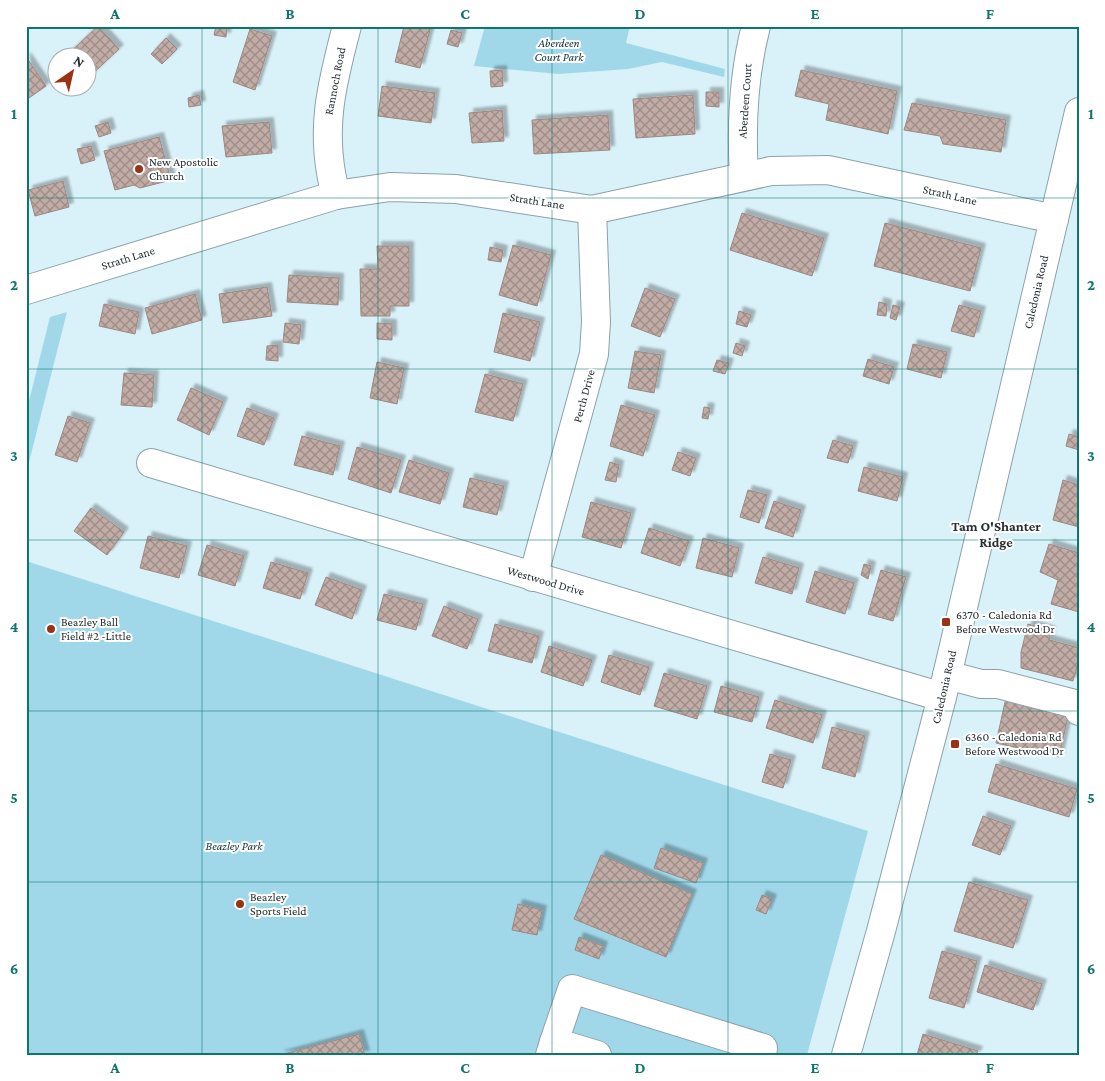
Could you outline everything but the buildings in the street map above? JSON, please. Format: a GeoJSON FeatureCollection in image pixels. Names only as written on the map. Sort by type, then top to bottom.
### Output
{"type":"FeatureCollection","features":[{"type":"Feature","properties":{"kind":"street","name":"Rannoch Road"},"geometry":{"type":"LineString","coordinates":[[336,195],[329,168],[328,111],[347,26]]}},
{"type":"Feature","properties":{"kind":"street","name":"Aberdeen Court"},"geometry":{"type":"LineString","coordinates":[[744,176],[741,135],[744,97],[748,57],[756,26]]}},
{"type":"Feature","properties":{"kind":"street","name":"Caledonia Road"},"geometry":{"type":"LineString","coordinates":[[846,1055],[881,931],[945,686],[1079,112]]}},
{"type":"Feature","properties":{"kind":"street","name":"Strath Lane"},"geometry":{"type":"LineString","coordinates":[[26,290],[336,195],[390,187],[456,189],[592,210],[744,176],[800,169],[842,171],[1054,219]]}},
{"type":"Feature","properties":{"kind":"street","name":"Perth Drive"},"geometry":{"type":"LineString","coordinates":[[533,577],[594,354],[596,313],[592,210]]}},
{"type":"Feature","properties":{"kind":"street","name":"Westwood Drive"},"geometry":{"type":"LineString","coordinates":[[151,463],[533,577],[945,686],[998,684],[1075,704],[1079,711]]}},
{"type":"Feature","properties":{"kind":"street"},"geometry":{"type":"LineString","coordinates":[[597,1055],[552,1048],[572,989],[763,1048],[762,1055]]}},
{"type":"Feature","properties":{"kind":"green space","name":"Aberdeen Court Park"},"geometry":{"type":"Polygon","coordinates":[[[485,26],[630,26],[626,43],[725,69],[724,77],[662,62],[628,69],[559,74],[474,66],[485,26]]]}},
{"type":"Feature","properties":{"kind":"green space"},"geometry":{"type":"Polygon","coordinates":[[[67,312],[26,474],[26,413],[50,317],[67,312]]]}},
{"type":"Feature","properties":{"kind":"green space","name":"Beazley Park"},"geometry":{"type":"Polygon","coordinates":[[[26,561],[868,831],[807,1055],[26,1055],[26,561]]]}},
{"type":"Feature","properties":{"kind":"place","name":"New Apostolic Church"},"geometry":{"type":"Point","coordinates":[139,169]}},
{"type":"Feature","properties":{"kind":"place","name":"6370 - Caledonia Rd Before Westwood Dr"},"geometry":{"type":"Point","coordinates":[946,622]}},
{"type":"Feature","properties":{"kind":"place","name":"Beazley Ball Field #2 -Little"},"geometry":{"type":"Point","coordinates":[51,629]}},
{"type":"Feature","properties":{"kind":"place","name":"6360 - Caledonia Rd Before Westwood Dr"},"geometry":{"type":"Point","coordinates":[955,744]}},
{"type":"Feature","properties":{"kind":"place","name":"Beazley Sports Field"},"geometry":{"type":"Point","coordinates":[240,904]}},
{"type":"Feature","properties":{"kind":"district","name":"Tam O'Shanter Ridge"},"geometry":{"type":"Point","coordinates":[996,534]}}]}
